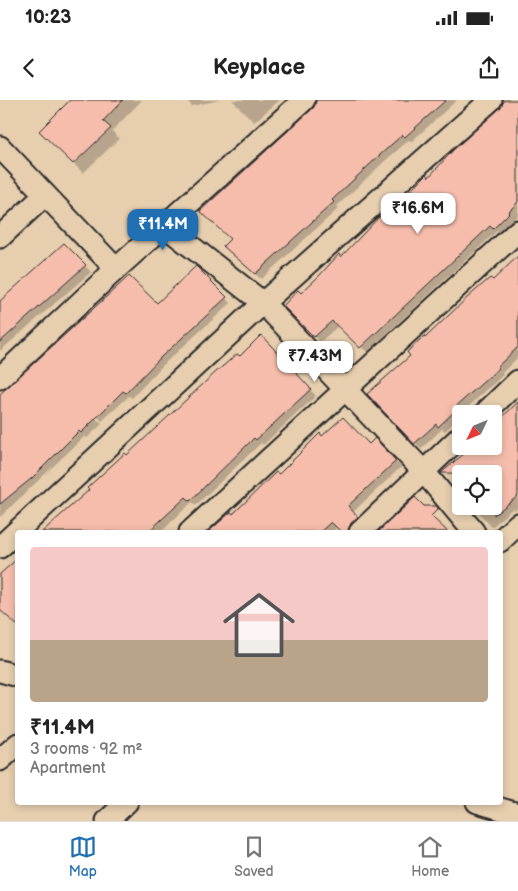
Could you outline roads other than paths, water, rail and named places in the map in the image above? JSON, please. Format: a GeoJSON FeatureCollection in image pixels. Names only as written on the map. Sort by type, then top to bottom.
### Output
{"type":"FeatureCollection","features":[{"type":"Feature","properties":{"kind":"street"},"geometry":{"type":"LineString","coordinates":[[0,378],[116,269],[304,100]]}},
{"type":"Feature","properties":{"kind":"street"},"geometry":{"type":"LineString","coordinates":[[18,530],[263,303],[491,100]]}},
{"type":"Feature","properties":{"kind":"street"},"geometry":{"type":"LineString","coordinates":[[0,147],[116,269]]}},
{"type":"Feature","properties":{"kind":"street"},"geometry":{"type":"LineString","coordinates":[[0,237],[45,195]]}},
{"type":"Feature","properties":{"kind":"street"},"geometry":{"type":"LineString","coordinates":[[164,226],[263,303],[424,472],[472,530]]}},
{"type":"Feature","properties":{"kind":"street"},"geometry":{"type":"LineString","coordinates":[[192,530],[518,231]]}},
{"type":"Feature","properties":{"kind":"street"},"geometry":{"type":"LineString","coordinates":[[493,405],[518,381]]}},
{"type":"Feature","properties":{"kind":"street"},"geometry":{"type":"LineString","coordinates":[[362,530],[452,445]]}},
{"type":"Feature","properties":{"kind":"street"},"geometry":{"type":"LineString","coordinates":[[503,538],[518,524]]}},
{"type":"Feature","properties":{"kind":"street"},"geometry":{"type":"LineString","coordinates":[[0,547],[15,533]]}},
{"type":"Feature","properties":{"kind":"street"},"geometry":{"type":"LineString","coordinates":[[0,671],[15,675]]}},
{"type":"Feature","properties":{"kind":"street"},"geometry":{"type":"LineString","coordinates":[[0,760],[15,747]]}},
{"type":"Feature","properties":{"kind":"street"},"geometry":{"type":"LineString","coordinates":[[107,821],[124,805]]}},
{"type":"Feature","properties":{"kind":"street"},"geometry":{"type":"LineString","coordinates":[[488,805],[518,814]]}}]}
